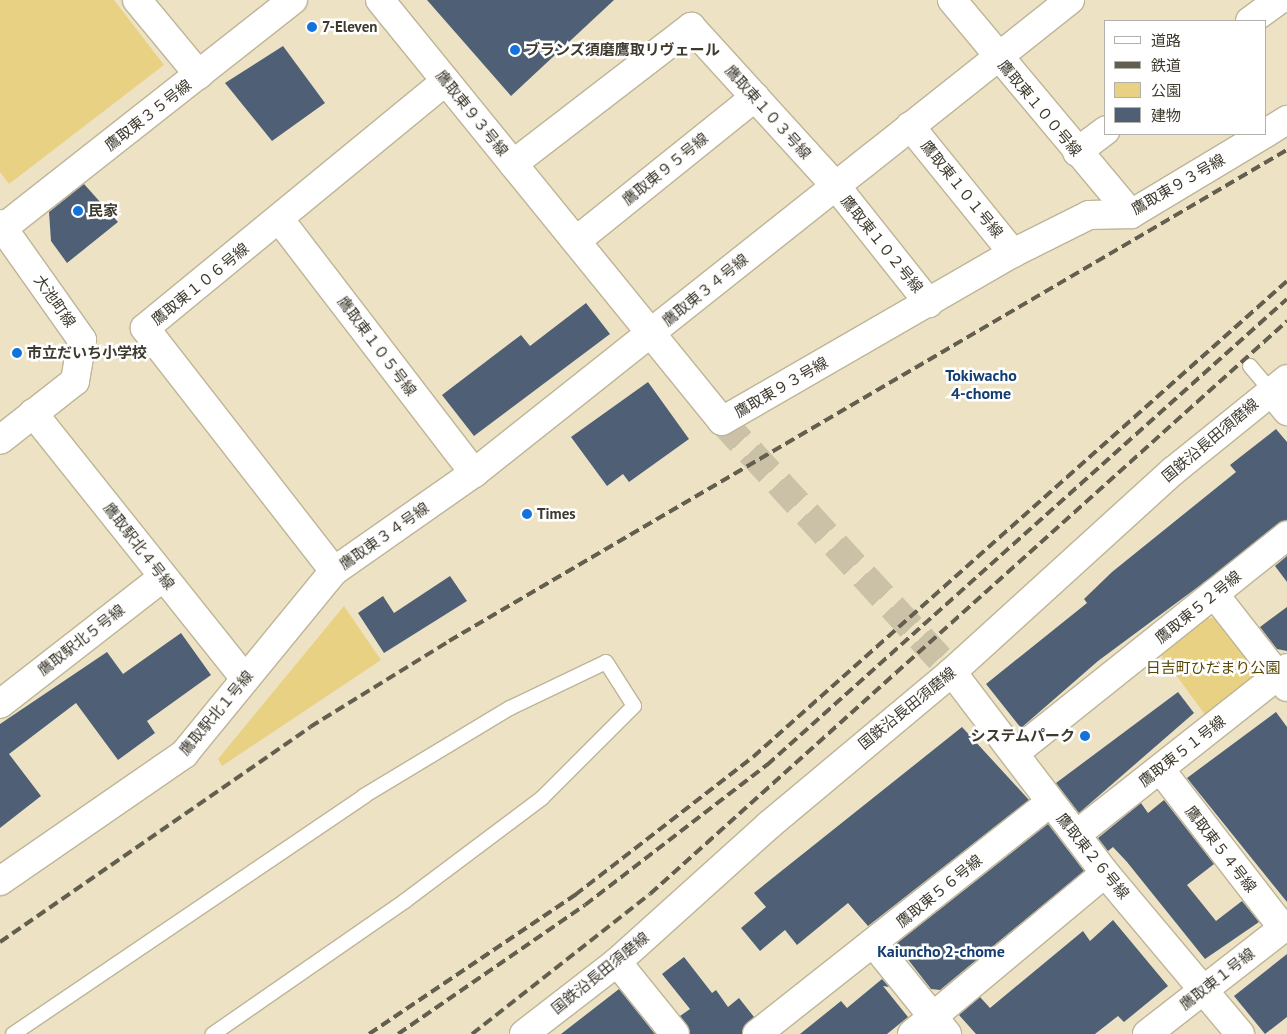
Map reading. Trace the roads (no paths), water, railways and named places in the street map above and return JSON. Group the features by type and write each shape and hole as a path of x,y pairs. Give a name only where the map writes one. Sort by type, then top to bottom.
{"street":[{"path":"137,0 199,75"},
{"name":"鷹取東３５号線","path":"2,226 199,75 292,0"},
{"name":"鷹取東９３号線","path":"380,0 722,421 929,303 1013,252 1089,215 1133,218 1262,135"},
{"name":"鷹取東１００号線","path":"952,0 998,58 1133,218"},
{"name":"鷹取東３４号線","path":"334,571 474,473 1070,0"},
{"path":"1251,20 1279,0 1287,8"},
{"name":"鷹取東１０３号線","path":"513,164 690,27 836,185"},
{"name":"鷹取東１０６号線","path":"334,571 145,328 280,220 446,82"},
{"name":"鷹取東９５号線","path":"576,241 755,97"},
{"name":"鷹取東９３号線","path":"1267,132 1287,120"},
{"name":"鷹取東１０１号線","path":"910,126 1013,252"},
{"path":"1077,152 1104,132"},
{"name":"鷹取東１０２号線","path":"836,185 929,303"},
{"name":"鷹取東１０５号線","path":"280,220 474,473"},
{"name":"大池町線","path":"0,440 75,381 82,340 2,226"},
{"name":"国鉄沿長田須磨線","path":"524,1034 618,962 769,824 952,672 1173,471 1282,393"},
{"name":"鷹取駅北４号線","path":"33,414 245,679"},
{"name":"鷹取東５２号線","path":"1016,752 1287,536"},
{"name":"鷹取駅北１号線","path":"0,882 184,754 334,571"},
{"name":"鷹取駅北５号線","path":"0,704 163,577"},
{"path":"1214,594 1284,677"},
{"name":"鷹取東２６号線","path":"952,672 1016,752 1050,803 1077,834 1106,873 1205,989 1240,1034"},
{"name":"鷹取東５１号線","path":"1077,834 1160,769 1284,677"},
{"name":"鷹取東５４号線","path":"1160,769 1285,926"},
{"name":"鷹取東５６号線","path":"757,1034 874,944 1050,803"},
{"path":"912,1034 941,1025 1106,873"},
{"name":"鷹取東１号線","path":"1147,1034 1285,926"},
{"path":"874,944 941,1025"},
{"path":"618,962 675,1034"}],"lane":[{"path":"1250,366 1282,393"},
{"path":"13,1034 364,796 510,708 606,662 634,706 542,798 405,901 213,1034"}],"tunnel":[{"path":"722,421 952,672"}],"railway":[{"path":"0,942 310,727 449,641 1287,150"},
{"path":"369,1034 575,895 753,757 1287,281"},
{"path":"398,1034 585,905 767,765 1287,299"},
{"path":"472,1034 650,894 1287,321"}],"place":[{"name":"7-Eleven","path":"312,27"},
{"name":"ブランズ須磨鷹取リヴェール","path":"515,50"},
{"name":"民家","path":"78,211"},
{"name":"市立だいち小学校","path":"17,353"},
{"name":"Times","path":"527,514"},
{"name":"システムパーク","path":"1085,736"}],"district":[{"name":"Tokiwacho 4-chome","path":"981,384"},
{"name":"Kaiuncho 2-chome","path":"941,951"}],"park label":[{"name":"日吉町ひだまり公園","path":"1213,668"}]}
